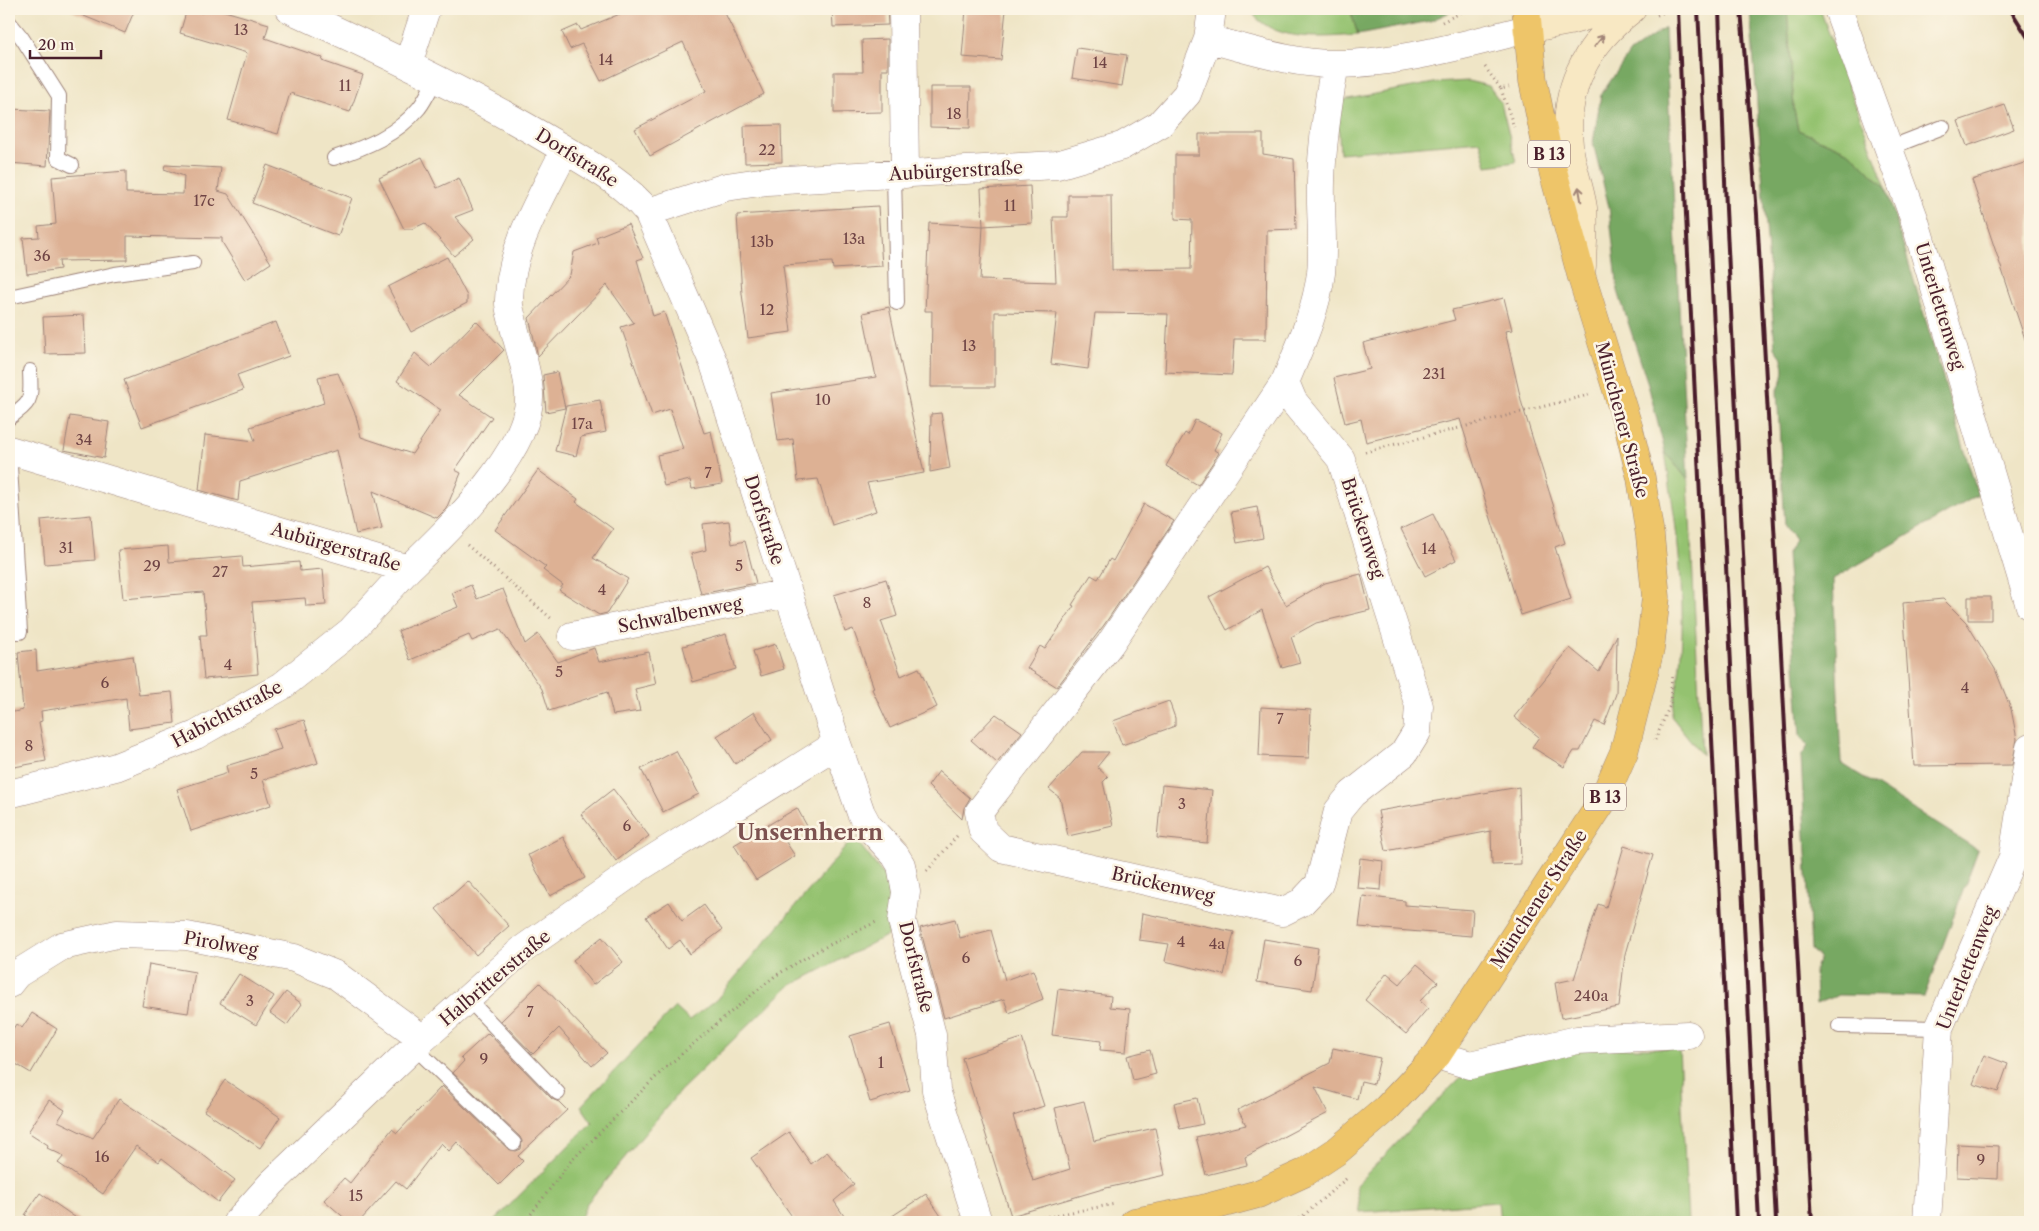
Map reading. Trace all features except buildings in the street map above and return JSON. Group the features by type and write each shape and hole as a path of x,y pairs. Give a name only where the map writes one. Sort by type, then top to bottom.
{"main road":[{"path":"1526,19 1569,21 1610,9"},
{"path":"1582,278 1583,211 1569,146 1571,92 1580,69 1598,42 1632,9"},
{"name":"Münchener Straße","path":"1128,1213 1202,1209 1258,1194 1304,1173 1337,1152 1386,1109 1437,1055 1602,802 1624,752 1640,697 1650,649 1656,597 1650,536 1641,478 1601,395 1582,278 1532,80 1526,19"}],"street":[{"name":"Dorfstraße","path":"290,9 436,78 565,150 619,183 635,196 648,212 714,364 837,744 868,826 895,855 901,865 906,892 902,921 932,1034 936,1090 978,1222"},
{"path":"408,64 426,9"},
{"path":"900,175 903,9"},
{"name":"Aubürgerstraße","path":"648,212 689,197 734,185 767,180 900,175 1057,165 1122,146 1160,124 1187,94 1208,39 1212,9"},
{"name":"Unterlettenweg","path":"1838,9 1914,218 2030,606"},
{"path":"1208,39 1288,59 1335,64 1389,59 1484,40 1526,19"},
{"path":"979,812 1110,644 1285,382 1312,316 1321,274 1323,233 1321,183 1325,117 1335,64"},
{"name":"Aubürgerstraße","path":"9,450 408,569 449,530 489,481 518,439 527,418 529,393 508,302 516,250 565,150"},
{"name":"Brückenweg","path":"979,812 983,831 1001,848 1282,912 1302,902 1319,884 1338,811 1352,794 1404,753 1417,732 1419,706 1341,459 1293,401 1285,382"},
{"name":"Habichtstraße","path":"9,794 116,766 196,735 274,691 351,630 408,569"},
{"name":"Schwalbenweg","path":"572,636 788,593"},
{"name":"Halbritterstraße","path":"237,1222 272,1183 418,1043 523,950 640,867 837,744"},
{"name":"Unterlettenweg","path":"1927,1222 1939,1028 2022,860 2030,748"},
{"name":"Pirolweg","path":"9,984 17,974 62,946 117,934 187,936 294,958 336,975 418,1043"},
{"path":"1437,1055 1470,1065 1577,1040 1688,1035"}],"lane":[{"path":"9,22 22,38 59,96 58,158 72,165"},
{"path":"334,158 369,146 399,128 419,107 436,78"},
{"path":"1889,148 1943,127"},
{"path":"897,303 900,175"},
{"path":"9,297 115,274 193,263"},
{"path":"9,418 28,404 31,396 30,371"},
{"name":"Aubürgerstraße","path":"9,450 20,632 9,632"},
{"path":"468,999 558,1093"},
{"path":"1839,1026 1939,1028"},
{"path":"418,1043 514,1143"}],"path":[{"path":"1437,24 1468,9"},
{"path":"1501,89 1517,136"},
{"path":"1589,384 1601,395"},
{"path":"1341,459 1601,395"},
{"path":"449,530 572,636"},
{"path":"1655,741 1670,705 1672,668"},
{"path":"924,875 979,812"},
{"path":"525,1222 570,1162 663,1070 720,1021 775,976 815,952 882,918"},
{"path":"1296,1222 1350,1175"},
{"path":"1018,1222 1128,1213"}],"green space":[{"path":"1251,9 1350,9 1358,35 1307,37 1294,35 1270,28 1255,16"},
{"path":"1350,9 1457,9 1430,21 1358,35"},
{"path":"1750,9 1787,9 1794,109 1798,130 1849,152 1886,187 1978,495 1833,579 1841,763 1978,850 1924,997 1839,995 1816,1004 1815,970 1819,957 1811,950 1801,757 1808,746 1800,736 1787,554 1795,540 1785,526 1777,391 1784,369 1782,359 1775,348"},
{"path":"1787,9 1820,9 1886,187 1849,152 1798,130 1794,109"},
{"path":"1665,28 1688,480 1665,452 1648,384 1618,291 1609,207 1593,143 1601,95 1630,52"},
{"path":"1468,81 1489,86 1501,103 1516,162 1487,166 1480,141 1340,153 1337,101 1434,83"},
{"path":"1665,452 1688,480 1702,755 1671,716 1678,684 1682,618 1675,518"},
{"path":"854,837 889,882 888,935 788,987 680,1091 587,1203 579,1222 493,1222 592,1122 581,1106 675,1007 689,1020 716,1000"},
{"path":"1580,1048 1679,1048 1688,1222 1500,1222 1498,1202 1360,1212 1356,1185 1460,1078"}],"railway":[{"path":"1678,9 1686,215 1736,1222"},
{"path":"1698,9 1759,1222"},
{"path":"1719,9 1726,209 1776,1222"},
{"path":"1741,9 1757,214 1812,1222"},
{"path":"2010,9 2030,41"}],"district":[{"name":"Unsernherrn","path":"810,832"}]}
